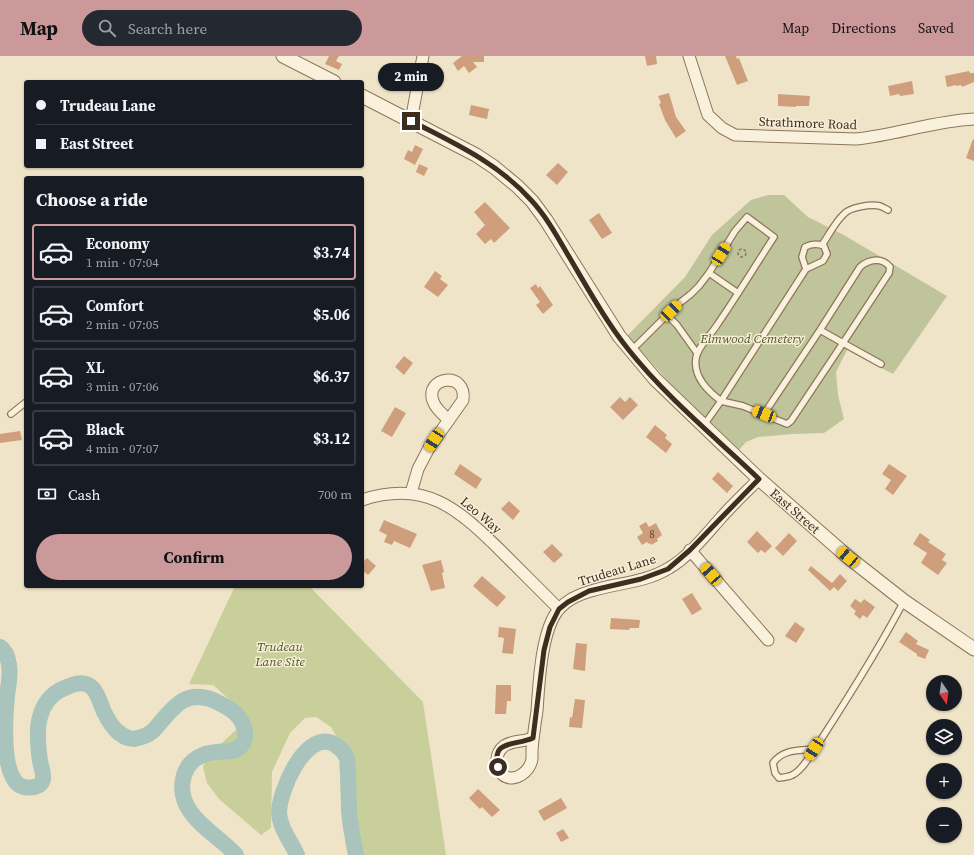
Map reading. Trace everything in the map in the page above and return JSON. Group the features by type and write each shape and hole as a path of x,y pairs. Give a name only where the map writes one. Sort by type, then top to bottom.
{"street":[{"path":"283,56 330,80"},
{"path":"411,121 423,56"},
{"name":"Strathmore Road","path":"689,56 708,115 722,128 734,135 856,139 874,137 953,121 974,119"},
{"name":"East Street","path":"364,97 487,161 513,182 532,201 553,229 608,321 630,351 655,379 759,479 843,553 904,601 974,649"},
{"path":"411,493 414,480 422,461 432,443 449,420"},
{"name":"Trudeau Lane","path":"533,738 544,650 550,627 559,609 568,602 589,591 627,583 655,575 668,569 690,550 759,479"},
{"name":"Leo Way","path":"364,500 390,493 411,493 434,498 445,504 474,525 559,609"},
{"path":"690,550 768,640"}],"lane":[{"path":"822,245 841,217 848,210 862,206 880,206 888,210"},
{"path":"630,351 691,294 709,273 735,231 747,217 774,237 717,326 697,353 696,364 698,377 703,385 721,401 743,406 785,424 790,422 889,273 890,267 886,262 871,260 865,262 860,267 764,414"},
{"path":"806,269 802,257 805,247 810,244 822,245"},
{"path":"703,426 721,401 806,269 823,261 827,254 822,245"},
{"path":"709,273 738,293"},
{"path":"667,315 677,325 697,353"},
{"path":"820,330 881,364"},
{"path":"11,414 24,404"},
{"path":"814,749 793,751 778,757 773,764 774,773 780,778 787,777 794,774 802,766 814,749 852,692 882,644 904,601"}],"path":[{"path":"741,249 746,252 744,257 740,257 738,254 741,249"}],"green space":[{"name":"Elmwood Cemetery","path":"768,195 784,195 808,217 842,234 947,296 893,374 847,350 836,372 838,395 844,419 824,433 758,437 746,442 739,450 671,384 627,336 685,277 712,235 751,200"},
{"name":"Trudeau Lane Site","path":"234,588 311,588 423,702 446,855 355,855 358,818 345,752 331,727 316,717 305,718 290,733 272,772 271,828 261,835 219,799 207,783 203,767 206,758 240,726 242,719 240,709 213,685 189,684"}],"building":[{"path":"329,56 339,56 336,61 342,64 339,70 325,64"},
{"path":"462,56 484,56 484,62 473,62 477,67 469,73 464,66 458,71 453,63"},
{"path":"645,56 656,56 657,64 647,66"},
{"path":"725,56 736,56 737,59 739,58 748,81 737,85"},
{"path":"969,71 970,73 974,73 974,82 962,87 961,85 956,85 947,87 945,76"},
{"path":"912,81 914,94 900,96 899,94 890,96 888,86"},
{"path":"669,93 676,117 686,131 676,138 665,120 659,104 661,103 658,96"},
{"path":"778,94 810,96 809,106 778,106"},
{"path":"471,105 489,109 487,119 469,115"},
{"path":"973,139 974,140 974,161 966,158"},
{"path":"415,145 423,149 415,165 404,159 408,150 412,152"},
{"path":"558,163 568,172 557,185 546,175"},
{"path":"419,164 428,168 424,176 416,172"},
{"path":"485,202 510,228 494,243 491,239 485,244 476,234 485,225 474,212"},
{"path":"599,213 612,233 602,239 589,220"},
{"path":"435,271 442,276 440,279 448,285 438,297 424,287"},
{"path":"536,284 538,288 540,286 553,305 543,314 536,305 540,302 530,288"},
{"path":"404,356 413,363 404,375 395,367"},
{"path":"620,397 625,402 630,397 638,405 623,420 610,407"},
{"path":"395,407 406,413 392,437 381,431"},
{"path":"655,425 667,435 665,438 672,444 666,453 646,437"},
{"path":"20,431 22,440 0,443 0,434"},
{"path":"460,464 482,479 476,489 454,474"},
{"path":"889,464 907,476 893,495 885,489 891,480 882,474"},
{"path":"718,472 733,486 727,493 712,479"},
{"path":"509,501 520,511 513,520 501,509"},
{"path":"384,520 417,534 410,548 394,541 392,545 384,542 387,535 379,531"},
{"path":"646,522 649,527 656,523 662,535 657,539 658,541 651,545 647,542 642,545 637,537 643,533 639,526"},
{"path":"757,531 772,546 765,553 761,550 758,553 747,542"},
{"path":"789,533 797,541 783,556 775,548"},
{"path":"920,533 930,540 928,542 946,554 942,560 947,563 938,575 921,563 927,553 913,544"},
{"path":"552,544 563,555 554,563 543,552"},
{"path":"367,558 376,566 368,575 364,572 364,561"},
{"path":"441,560 444,572 442,573 445,588 431,591 422,565"},
{"path":"811,566 832,583 840,574 847,581 838,591 834,587 830,591 808,570"},
{"path":"482,576 506,597 497,607 473,586"},
{"path":"692,593 702,609 692,615 682,599"},
{"path":"855,599 861,603 864,599 875,607 867,618 863,615 860,619 854,614 856,611 850,606"},
{"path":"611,618 640,620 639,628 630,628 629,630 610,629"},
{"path":"795,622 805,629 796,643 785,636"},
{"path":"499,627 516,629 513,654 502,653 504,638 498,637"},
{"path":"906,632 918,641 916,644 929,650 925,659 917,656 917,654 899,642"},
{"path":"576,643 587,644 585,671 573,669"},
{"path":"496,685 511,685 511,701 507,701 506,714 495,714"},
{"path":"575,699 585,700 582,728 569,727"},
{"path":"478,789 500,810 492,817 482,807 480,809 469,798"},
{"path":"561,798 567,808 544,821 538,811"},
{"path":"563,829 569,838 561,842 556,833"}],"waterway":[{"path":"0,647 6,654 10,669 5,730 7,757 9,769 13,778 19,785 22,786 33,787 42,782 43,774 38,744 38,726 40,718 43,709 53,695 59,690 72,685 79,683 90,686 97,695 112,726 122,735 132,739 147,735 171,710 182,701 189,698 204,697 226,706 235,713 245,730 242,745 231,751 210,753 196,758 184,774 182,788 185,802 189,810 201,824 230,848 236,855"},
{"path":"297,855 281,824 279,813 280,804 288,779 295,766 312,746 322,742 332,743 339,747 347,758 349,816 356,855"}],"route":[{"path":"411,121 487,161 502,172 532,201 546,220 618,336 630,351 646,370 697,421 759,479 730,507 704,537 668,569 655,575 627,583 589,591 568,602 559,609 550,627 544,650 539,680 533,738 505,745 497,754 498,767"}]}
